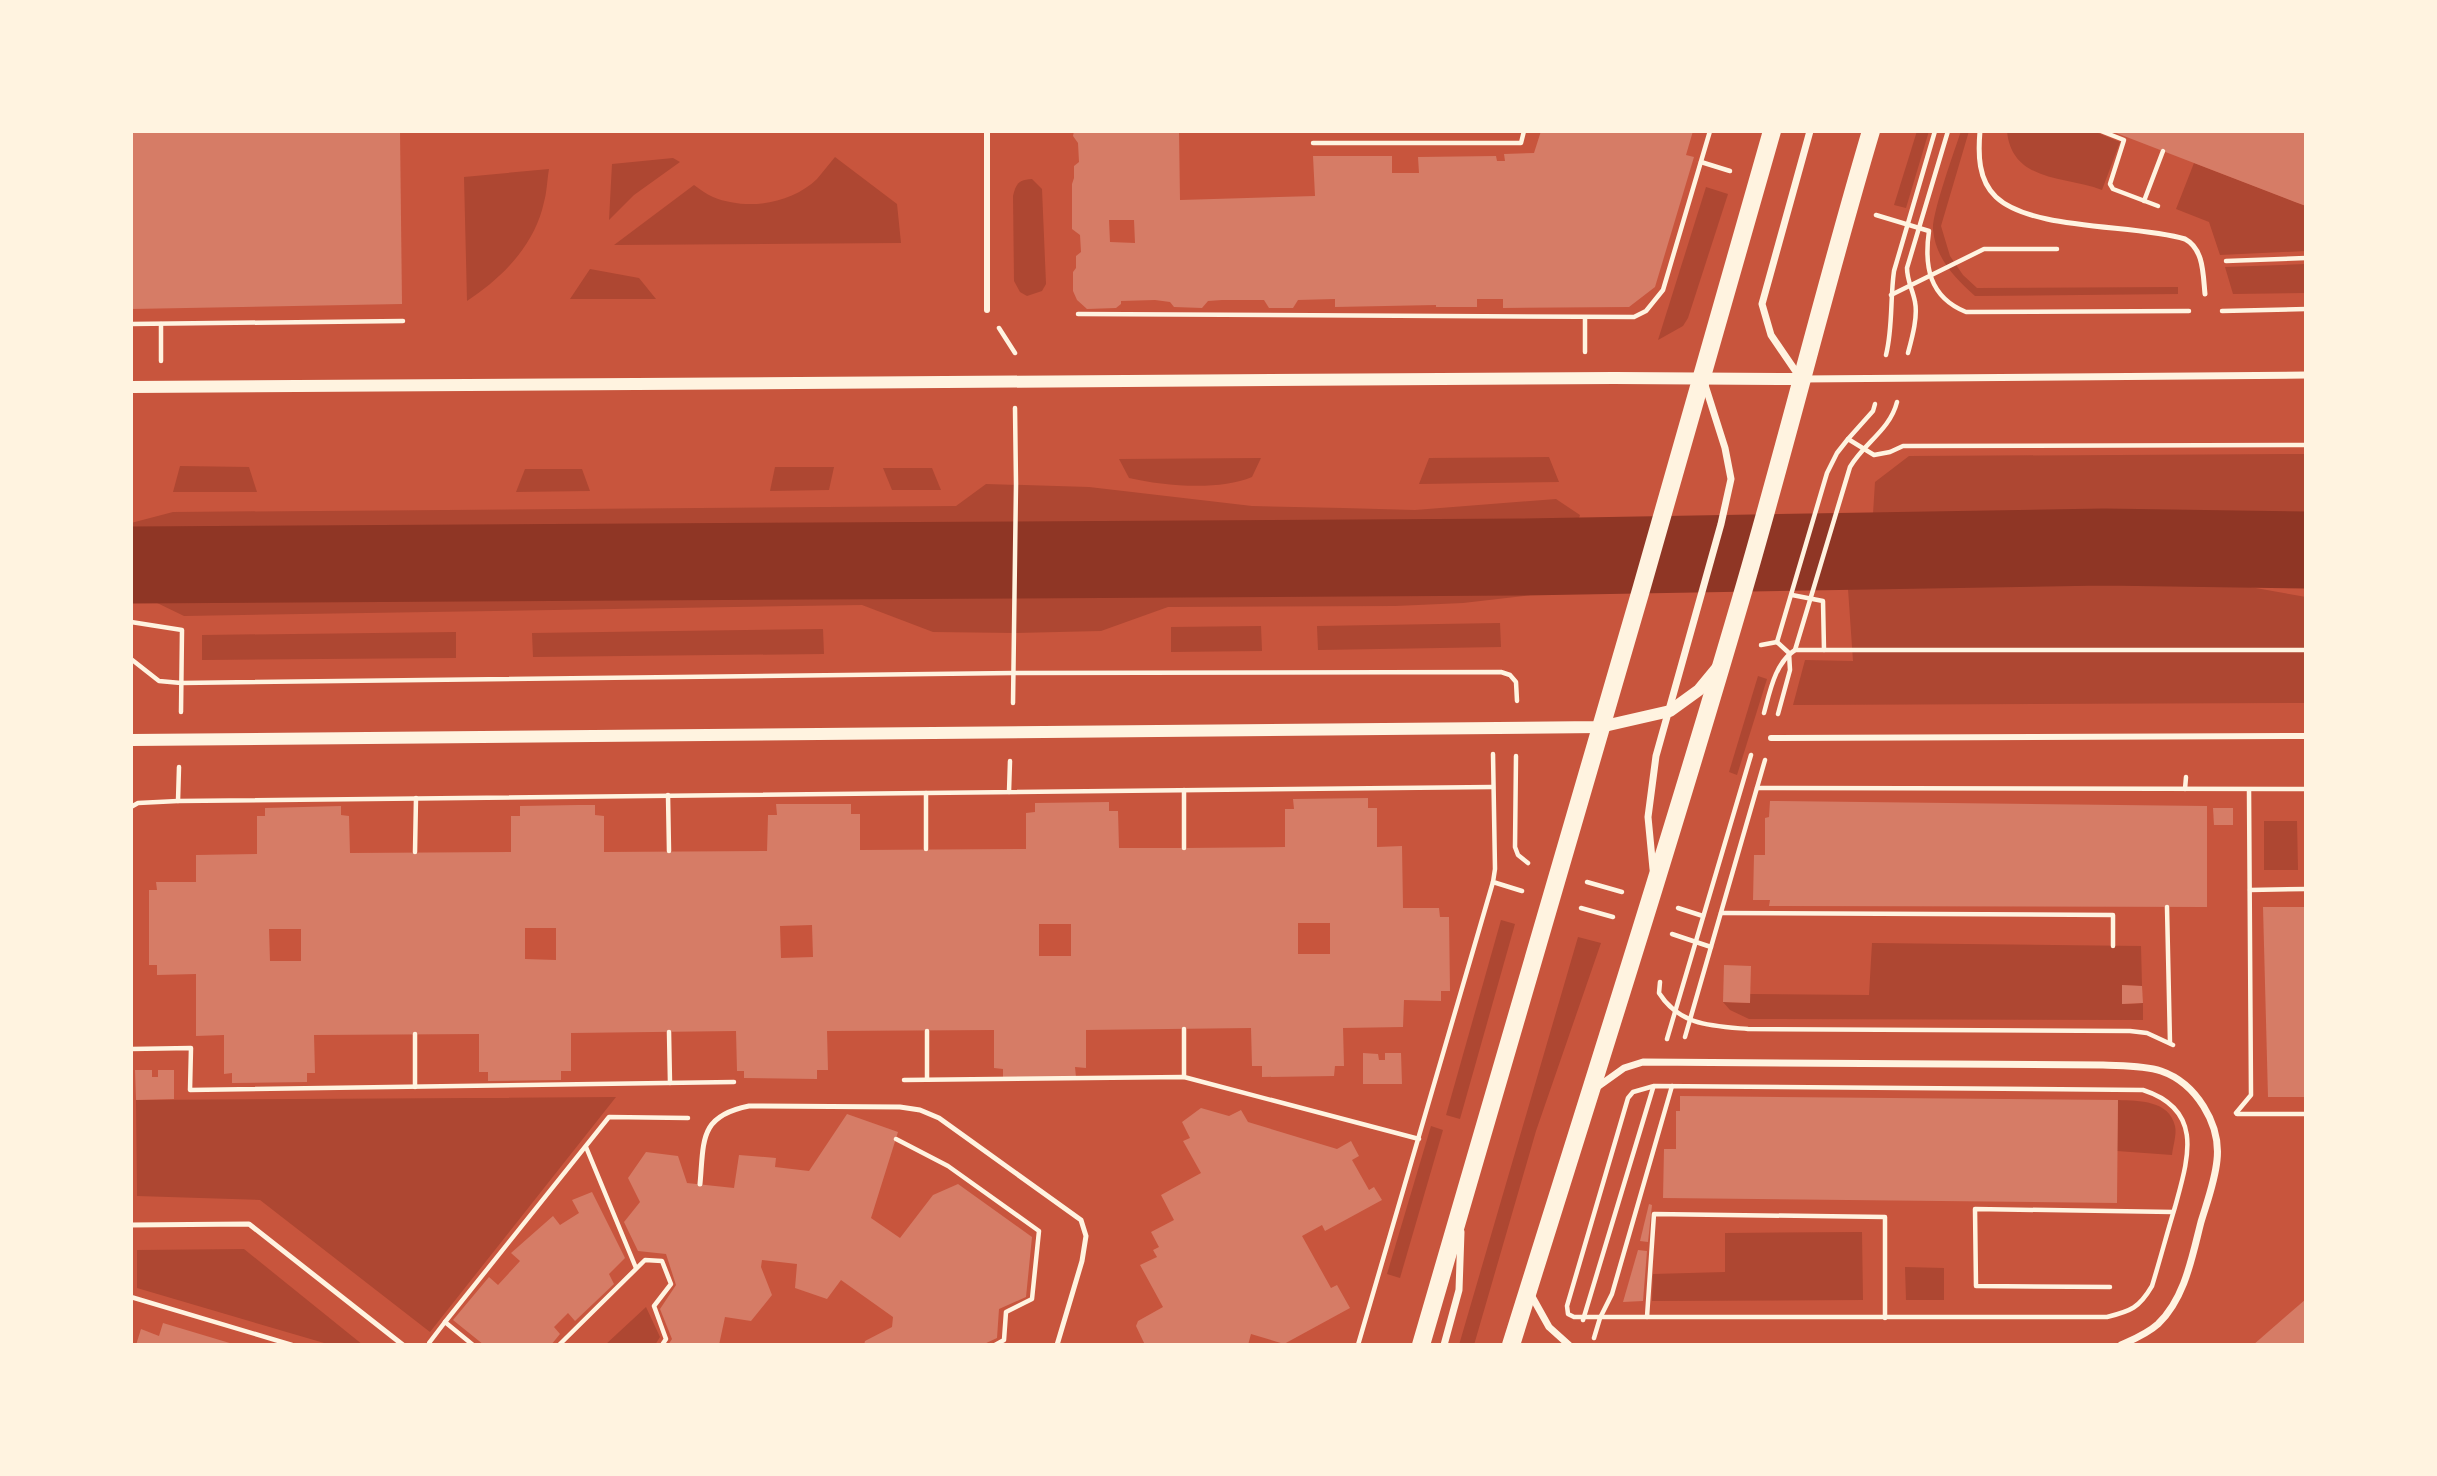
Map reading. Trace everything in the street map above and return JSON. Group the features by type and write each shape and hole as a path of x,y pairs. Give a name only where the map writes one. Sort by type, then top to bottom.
{"main road":[{"path":"1421,1345 1772,131"},
{"path":"1511,1345 1655,885 1744,588 1871,131"}],"street":[{"path":"986,131 987,310"},
{"path":"1801,379 1771,335 1762,304 1810,131"},
{"path":"131,387 2306,375"},
{"path":"1655,885 1647,817 1656,756 1725,512 1731,479 1703,377"},
{"path":"131,740 1600,727 1670,711 1699,690 1721,664"},
{"path":"1772,738 2306,736"},
{"path":"1590,1093 1624,1068 1643,1062 2102,1065 2145,1068 2173,1077 2197,1097 2210,1118 2218,1146 2216,1171 2191,1262 2179,1294 2157,1325 2121,1345"},
{"path":"1444,1345 1460,1290 1461,1211"},
{"path":"1528,1290 1549,1327 1569,1345"}],"lane":[{"path":"1980,131 1978,156 1983,176 1995,196 2003,202 2028,214 2185,239 2198,251 2205,294"},
{"path":"700,1184 703,1147 709,1129 717,1118 731,1110 749,1106 900,1107 920,1110 939,1118 1081,1220 1086,1236 1082,1261 1057,1345"},
{"path":"131,1225 250,1224 403,1345"}],"path":[{"path":"1313,144 1521,143 1524,131"},
{"path":"1078,314 1634,317 1646,311 1663,290 1710,131"},
{"path":"1890,338 1894,271 1935,131"},
{"path":"1910,342 1915,302 1907,268 1948,131"},
{"path":"2101,131 2124,140 2110,184 2113,189 2167,209"},
{"path":"2144,201 2163,151"},
{"path":"1920,227 1928,231 1926,253 1929,275 1942,297 1952,306 1966,312 2192,312"},
{"path":"2218,262 2306,258"},
{"path":"1891,295 1946,266"},
{"path":"2217,311 2306,310"},
{"path":"131,324 403,321"},
{"path":"1015,350 1015,633"},
{"path":"1592,1345 1600,1318 1612,1294 1772,738 1790,670 1789,653 1777,642 1815,512 1827,473 1837,453 1873,411"},
{"path":"1795,650 1850,467 1891,421 1895,411"},
{"path":"1848,439 1874,455 1903,446 2306,445"},
{"path":"1791,595 1823,601 1824,650"},
{"path":"131,622 182,630 178,801"},
{"path":"1760,726 1776,673 1789,653 1795,650 2306,650"},
{"path":"131,659 159,681 181,683 1014,673 1501,672"},
{"path":"1581,1327 1752,752"},
{"path":"2185,789 2186,777"},
{"path":"131,807 138,803 178,801 1493,787"},
{"path":"1757,788 2306,789"},
{"path":"1184,790 1184,848"},
{"path":"2235,1114 2251,1095 2249,790"},
{"path":"926,793 926,849"},
{"path":"668,795 669,851"},
{"path":"415,852 416,798"},
{"path":"1358,1345 1493,882"},
{"path":"2250,890 2306,889"},
{"path":"2167,907 2170,1044"},
{"path":"1721,913 2113,915 2113,946"},
{"path":"1674,1013 1710,1026 1748,1029 2130,1031 2147,1033 2179,1048"},
{"path":"1184,1029 1184,1077"},
{"path":"927,1031 927,1079"},
{"path":"669,1032 670,1083"},
{"path":"415,1034 415,1087"},
{"path":"131,1049 191,1048 190,1090 738,1082"},
{"path":"900,1080 1184,1077 1419,1139"},
{"path":"1654,1086 2143,1090 2161,1096 2177,1109 2187,1129 2187,1164 2152,1286 2143,1301 2129,1312 2107,1317 1574,1317 1568,1314 1567,1306 1628,1098 1633,1092 1654,1086"},
{"path":"2232,1106 2239,1124"},
{"path":"2235,1114 2306,1114"},
{"path":"428,1345 609,1117 717,1118"},
{"path":"896,1139 948,1166 1039,1231 1032,1298 1006,1312 1004,1340 995,1345"},
{"path":"586,1147 636,1268"},
{"path":"2110,1287 1976,1286 1975,1209 2173,1212"},
{"path":"1647,1317 1654,1214 1885,1217 1885,1318"},
{"path":"559,1345 645,1261 662,1261 671,1284 654,1306 666,1339 662,1345"},
{"path":"131,1297 292,1345"},
{"path":"445,1322 473,1345"}],"shaded area":[{"path":"1917,131 1929,131 1906,208 1894,205"},
{"path":"1961,131 1969,131 1941,226 1950,256 1963,275 1977,288 2178,287 2178,294 1975,296 1942,259 1933,230 1939,197"},
{"path":"2007,131 2093,131 2120,142 2102,190 2043,175 2030,169 2019,160 2011,148"},
{"path":"835,157 897,204 901,243 614,245 694,185 710,196 726,201 740,204 768,203 806,188"},
{"path":"673,158 680,162 634,195 609,220 612,164"},
{"path":"2194,163 2306,206 2306,251 2220,255 2209,222 2176,209"},
{"path":"549,169 540,218 525,246 493,282 467,301 464,177"},
{"path":"1032,179 1042,189 1046,284 1042,291 1027,296 1020,292 1014,281 1013,196 1019,183"},
{"path":"1706,187 1728,194 1688,318 1683,326 1658,340"},
{"path":"2306,264 2306,293 2233,294 2225,267"},
{"path":"590,269 639,278 656,299 570,299"},
{"path":"2306,454 2306,531 1840,533 1845,514 1873,514 1875,482 1909,456"},
{"path":"1549,457 1559,482 1419,484 1429,458"},
{"path":"1261,458 1252,477 1208,486 1129,478 1119,459"},
{"path":"180,466 249,467 257,492 173,492"},
{"path":"775,467 834,467 829,490 770,491"},
{"path":"883,468 932,468 941,490 892,490"},
{"path":"525,469 582,469 590,491 516,492"},
{"path":"986,484 1089,487 1252,506 1415,510 1556,499 1580,515 1557,592 1463,603 1395,606 1168,607 1101,631 933,632 862,605 184,616 153,601 131,602 131,523 173,512 956,506"},
{"path":"2167,582 2250,587 2306,597 2306,703 1793,705 1805,660 1853,661 1848,589"},
{"path":"1500,623 1501,647 1318,650 1317,626"},
{"path":"1261,626 1262,651 1171,652 1171,627"},
{"path":"823,629 824,654 533,657 532,633"},
{"path":"456,632 456,658 202,660 202,635"},
{"path":"1758,676 1767,679 1737,775 1729,772"},
{"path":"2264,821 2297,821 2298,870 2264,870"},
{"path":"1501,920 1515,924 1460,1119 1446,1115"},
{"path":"1578,937 1601,943 1536,1131 1474,1345 1459,1345"},
{"path":"1872,943 2141,946 2142,986 2122,985 2123,1004 2143,1003 2143,1020 1749,1019 1730,1010 1723,1002 1750,1003 1750,994 1869,995"},
{"path":"616,1097 430,1332 260,1200 137,1196 136,1100"},
{"path":"2118,1100 2152,1104 2167,1111 2172,1117 2175,1129 2172,1155 2117,1151"},
{"path":"1431,1126 1443,1130 1400,1278 1387,1274"},
{"path":"1862,1232 1863,1300 1652,1301 1653,1274 1725,1272 1725,1233"},
{"path":"244,1249 363,1345 331,1345 137,1288 137,1250"},
{"path":"1905,1267 1944,1268 1944,1300 1906,1300"},
{"path":"646,1307 660,1337 655,1345 605,1345"}],"building":[{"path":"131,131 400,131 402,304 131,309"},
{"path":"1074,131 1179,131 1180,200 1315,196 1313,156 1392,156 1392,173 1419,173 1418,157 1496,156 1497,161 1505,161 1504,154 1534,153 1541,131 1693,131 1686,155 1694,157 1655,287 1629,307 1503,308 1503,299 1477,299 1477,307 1335,307 1335,299 1298,300 1293,308 1269,308 1264,300 1208,301 1202,308 1174,307 1170,302 1155,300 1121,301 1116,308 1087,309 1077,300 1073,291 1076,256 1081,252 1080,235 1072,229 1072,184 1074,166 1079,162 1078,143 1073,136","holes":["1109,220 1134,220 1135,243 1110,242"]},
{"path":"2111,131 2306,131 2306,206 2295,202"},
{"path":"1368,798 1368,808 1377,808 1377,847 1402,846 1403,908 1439,908 1440,917 1449,917 1450,991 1441,991 1441,1001 1404,1000 1403,1027 1343,1028 1344,1066 1335,1066 1334,1076 1262,1077 1262,1066 1252,1066 1251,1028 1086,1030 1086,1068 1075,1067 1076,1077 1003,1078 1003,1069 994,1068 994,1030 827,1031 828,1070 817,1070 817,1079 744,1078 744,1071 737,1071 736,1031 571,1033 571,1071 561,1071 561,1080 488,1081 488,1072 479,1072 479,1034 314,1035 315,1073 307,1073 307,1082 232,1083 232,1073 224,1074 224,1035 196,1036 196,974 157,975 157,965 149,965 149,890 157,890 156,882 196,882 196,855 257,854 257,816 265,816 265,808 341,806 341,815 349,816 350,853 511,852 511,816 520,816 520,806 578,805 595,805 595,815 604,816 604,852 767,851 768,815 777,815 776,804 851,804 851,814 860,814 860,850 1026,849 1026,813 1035,812 1035,803 1109,802 1109,811 1118,811 1119,848 1184,848 1285,847 1285,809 1294,809 1293,799","holes":["1298,923 1330,923 1330,954 1298,954","1039,924 1071,924 1071,956 1039,956","812,925 813,957 781,958 780,926","525,928 556,928 556,960 525,959","269,929 301,929 301,961 270,961"]},
{"path":"1770,801 2207,806 2207,907 1769,906 1770,900 1753,900 1754,855 1765,855 1765,818 1769,817"},
{"path":"2213,808 2233,808 2233,825 2214,825"},
{"path":"2263,907 2306,907 2306,1097 2268,1097"},
{"path":"1724,965 1751,966 1750,1003 1723,1002"},
{"path":"2122,985 2142,986 2143,1003 2122,1004"},
{"path":"1363,1053 1378,1054 1379,1060 1385,1060 1385,1053 1401,1053 1402,1084 1363,1084"},
{"path":"135,1070 152,1070 152,1077 158,1077 158,1070 174,1070 174,1099 136,1100"},
{"path":"1680,1096 2118,1100 2117,1203 1663,1198 1664,1149 1676,1149 1676,1111 1680,1111"},
{"path":"1201,1108 1229,1116 1241,1110 1248,1122 1337,1149 1351,1141 1359,1156 1352,1160 1369,1190 1374,1187 1382,1200 1325,1231 1322,1225 1302,1236 1331,1288 1337,1285 1350,1308 1284,1344 1251,1334 1248,1345 1145,1345 1136,1326 1138,1321 1163,1307 1140,1265 1157,1257 1153,1250 1159,1247 1151,1232 1174,1220 1161,1195 1201,1173 1183,1141 1190,1138 1182,1122"},
{"path":"847,1114 898,1132 871,1218 900,1238 933,1195 958,1184 1032,1237 1026,1297 999,1309 997,1338 982,1345 864,1345 865,1341 892,1327 893,1317 841,1280 827,1299 795,1288 797,1264 762,1260 761,1267 772,1295 751,1321 725,1317 719,1345 668,1345 672,1339 660,1309 676,1285 666,1254 638,1251 624,1222 640,1202 628,1178 646,1152 678,1156 687,1183 734,1188 739,1155 776,1158 775,1167 809,1171"},
{"path":"592,1192 625,1258 609,1274 614,1284 575,1321 568,1313 554,1327 560,1334 551,1345 484,1345 453,1320 489,1277 498,1285 520,1261 511,1253 553,1216 560,1225 579,1213 572,1200"},
{"path":"1649,1204 1652,1205 1648,1242 1640,1241"},
{"path":"1638,1250 1647,1251 1643,1301 1623,1302"},
{"path":"2306,1299 2306,1345 2253,1345"},
{"path":"163,1323 233,1345 136,1345 141,1329 159,1336"}],"waterway":[{"path":"131,565 1522,557 2104,547 2306,550"}]}
